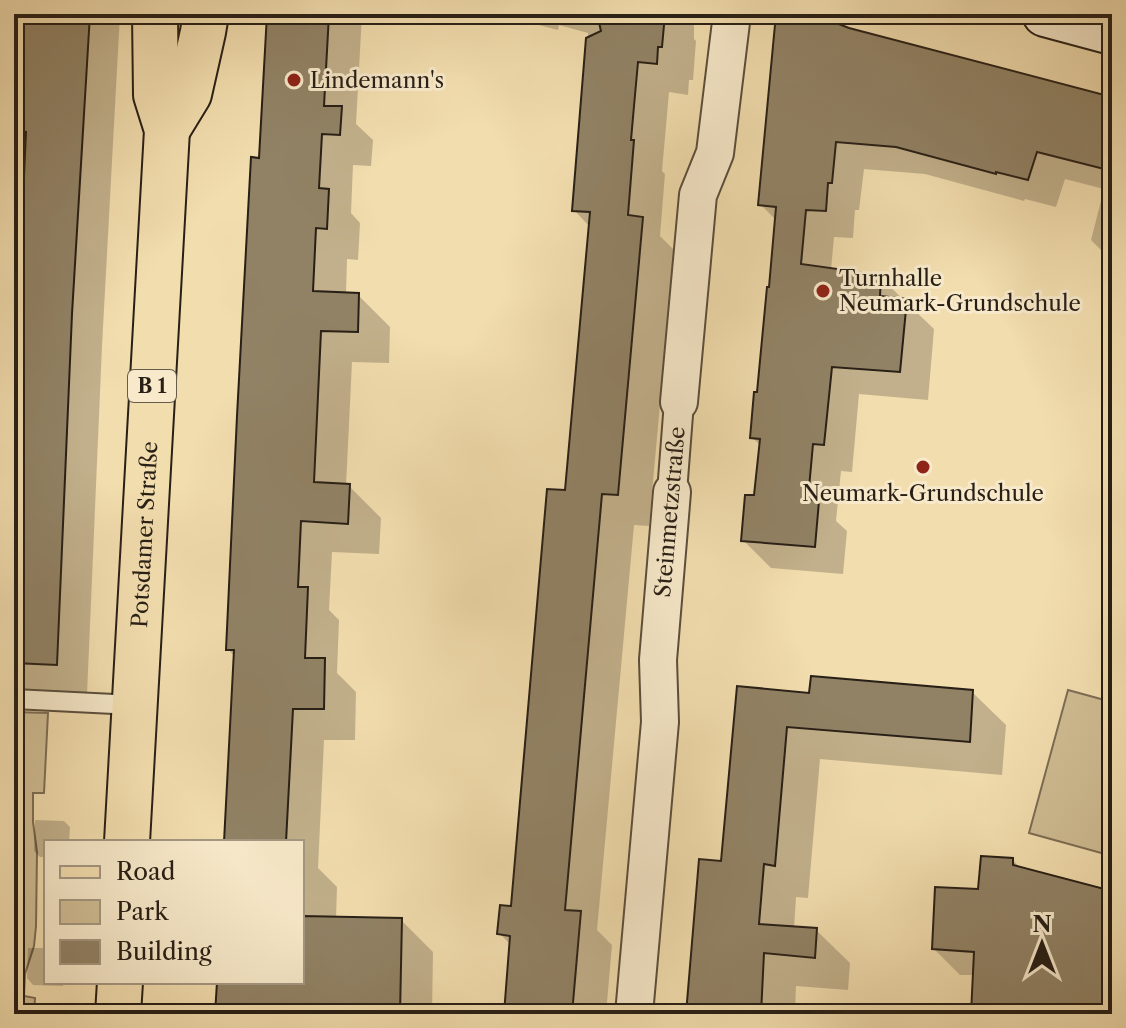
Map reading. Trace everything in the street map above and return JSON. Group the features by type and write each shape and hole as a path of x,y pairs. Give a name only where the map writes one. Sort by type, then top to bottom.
{"main road":[{"name":"Potsdamer Straße","path":"127,840 167,130 156,95 155,14"},
{"name":"Potsdamer Straße","path":"167,130 189,94 206,14"},
{"path":"1045,14 1112,32"},
{"path":"118,1014 120,984"}],"street":[{"name":"Steinmetzstraße","path":"634,1014 660,722 658,660 698,195 715,153 732,14"}],"lane":[{"path":"14,699 134,705"}],"green space":[{"path":"1068,690 1112,702 1112,856 1029,833"},
{"path":"14,712 48,713 44,793 33,793 37,852 36,926 34,946 25,974 24,996 35,998 34,1014 14,1014"}],"building":[{"path":"14,14 90,14 72,314 57,665 14,663 14,263 20,264 26,132 14,131"},
{"path":"267,14 329,14 324,106 342,106 340,135 322,134 319,188 329,189 327,229 316,228 313,291 359,293 358,332 321,331 314,482 350,484 348,524 301,521 298,587 308,587 305,658 325,658 324,709 293,709 286,840 224,840 234,650 226,650 237,416 251,157 259,158"},
{"path":"597,14 665,14 657,64 638,62 628,215 643,217 618,495 602,494 565,910 581,911 572,1014 504,1014 510,936 497,934 500,905 511,906 547,489 565,490 590,212 572,211 586,38 601,31"},
{"path":"776,14 813,14 849,28 1112,97 1112,171 1037,152 1028,180 896,147 836,142 826,211 806,210 801,264 881,275 880,296 907,299 900,372 832,367 824,445 813,444 808,499 819,501 815,547 741,541 745,495 754,495 760,439 750,438 776,207 758,205"},
{"path":"811,676 973,690 970,742 787,727 775,866 764,864 759,924 817,928 815,958 764,953 761,1014 686,1014 699,859 721,861 737,686 809,693"},
{"path":"981,856 1013,858 1013,865 1112,891 1112,995 1107,1014 971,1014 974,952 932,949 935,887 978,889"},
{"path":"304,916 402,918 400,1014 215,1014 217,984 304,984"}],"place":[{"name":"Lindemann's","path":"294,80"},
{"name":"Turnhalle Neumark-Grundschule","path":"823,291"},
{"name":"Neumark-Grundschule","path":"923,467"}]}
